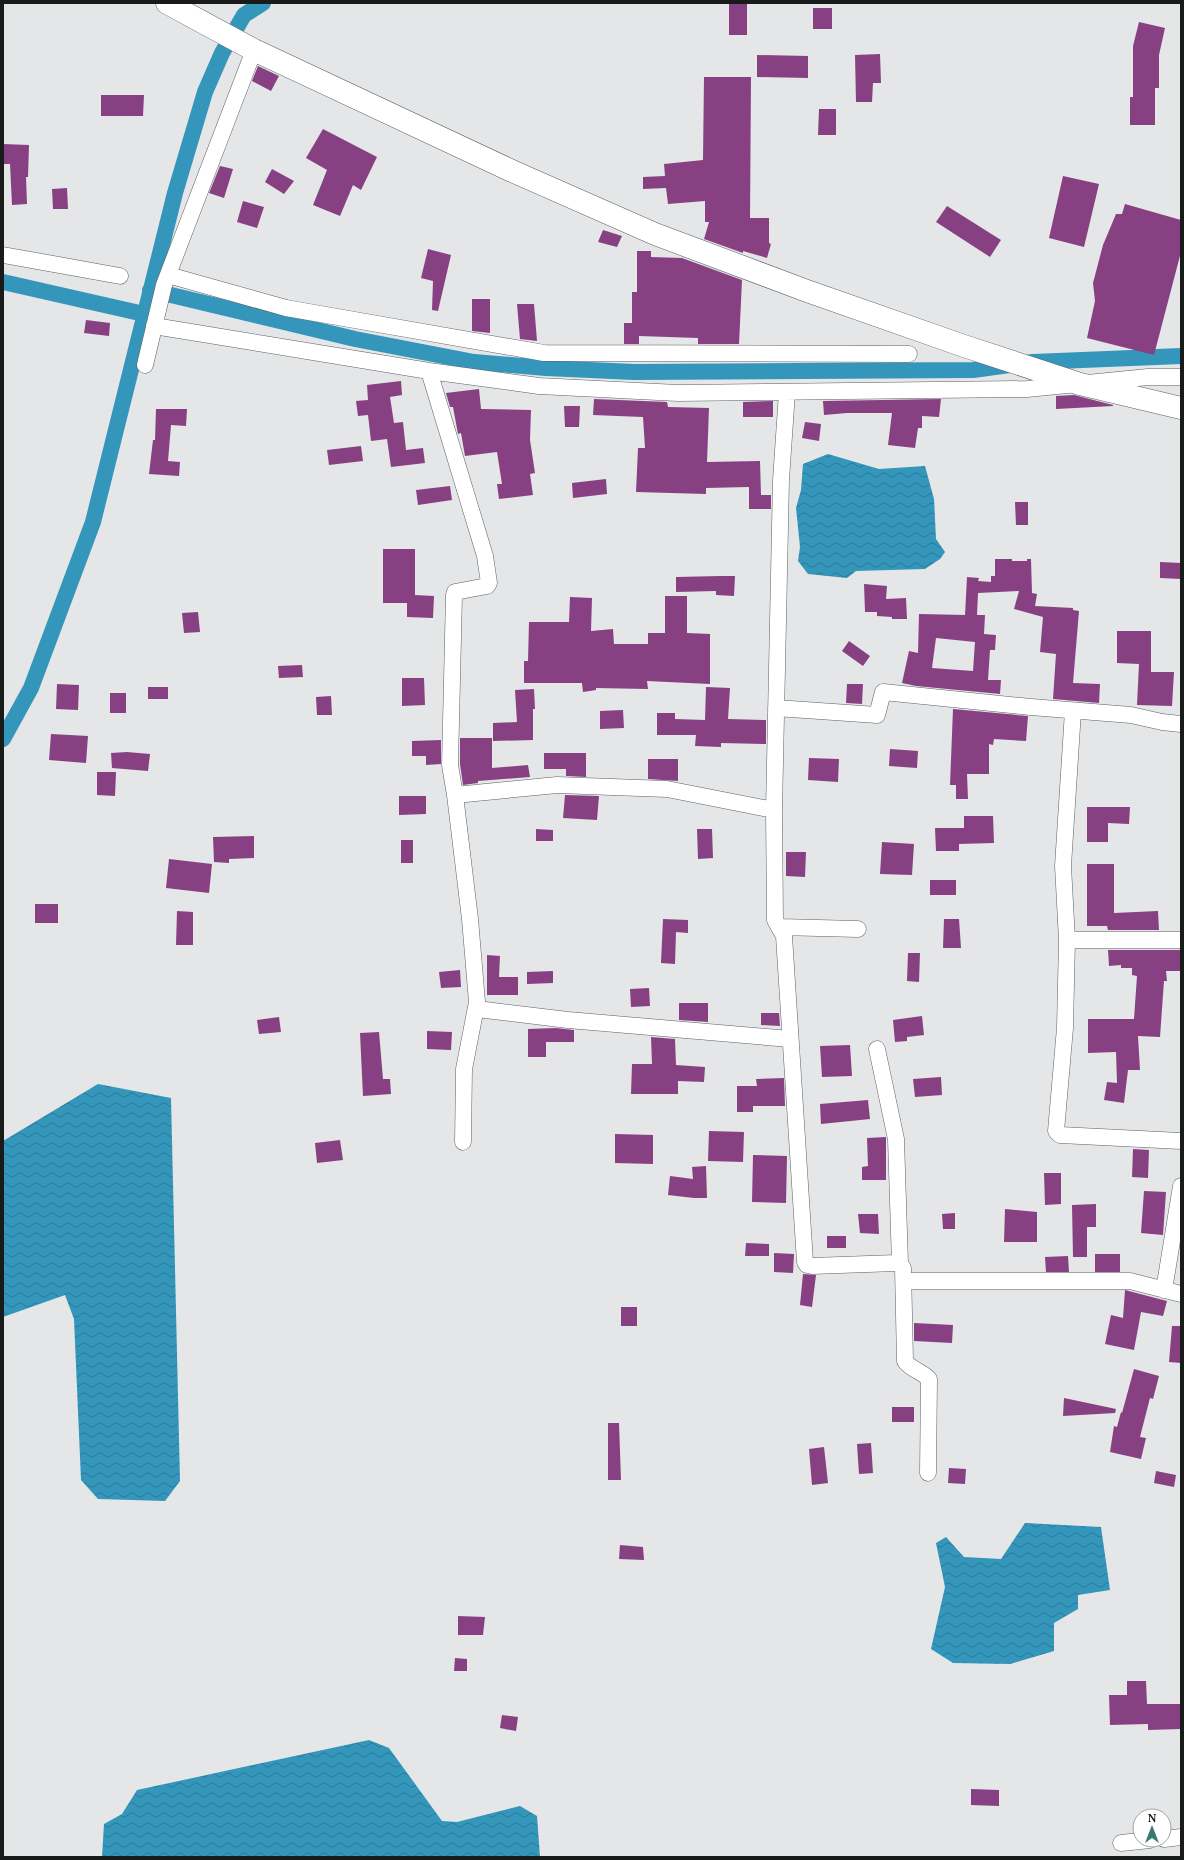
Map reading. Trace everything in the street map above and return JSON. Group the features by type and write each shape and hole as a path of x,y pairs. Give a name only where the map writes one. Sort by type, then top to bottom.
{"street":[{"path":"167,3 249,48 512,171 655,234 964,346 1060,378 1181,408"},
{"path":"145,365 166,280 249,48"},
{"path":"3,255 120,276"},
{"path":"166,280 286,308 544,353 909,354"},
{"path":"155,320 429,371 539,386 678,393 1027,389 1148,378 1181,377"},
{"path":"429,371 485,556 489,583 487,586 456,592 454,596 450,765 456,795 470,919 477,1009 464,1069 463,1142"},
{"path":"787,392 781,480 774,810 774,920 784,936 805,1262 812,1266 900,1264"},
{"path":"776,708 877,715 883,692 1073,711 1131,715 1162,722 1181,724"},
{"path":"1073,711 1063,866 1067,940 1065,1028 1056,1131 1060,1135 1181,1141"},
{"path":"456,795 557,785 659,789 673,790 774,810"},
{"path":"779,927 858,929"},
{"path":"1067,940 1181,940"},
{"path":"477,1009 568,1020 790,1039"},
{"path":"878,1049 896,1139 900,1264 903,1268 904,1281 905,1361 908,1366 924,1373 929,1379 928,1473"},
{"path":"1164,1290 1181,1186"},
{"path":"904,1281 1130,1281 1181,1294"},
{"path":"1121,1843 1132,1842"}],"water":[{"path":"828,454 879,469 925,466 934,499 936,539 945,552 940,559 925,569 856,571 847,578 808,574 798,561 800,547 796,508 801,490 803,464"},
{"path":"98,1084 171,1098 180,1481 165,1501 98,1499 81,1480 74,1319 65,1295 3,1317 3,1141"},
{"path":"1025,1523 1101,1527 1110,1590 1078,1595 1078,1609 1054,1623 1054,1651 1010,1664 953,1663 931,1649 945,1587 936,1543 946,1537 964,1557 1001,1559"},
{"path":"369,1740 389,1748 442,1821 457,1822 520,1806 537,1816 540,1857 102,1857 104,1824 122,1814 137,1790"}],"building":[{"path":"729,3 747,3 747,35 729,35"},
{"path":"813,8 832,8 832,29 813,29"},
{"path":"1139,22 1165,28 1159,55 1159,88 1155,88 1155,125 1130,125 1130,97 1133,97 1133,46"},
{"path":"880,54 881,83 873,83 872,102 856,102 855,55"},
{"path":"757,55 808,56 808,78 757,77"},
{"path":"258,66 279,76 271,91 252,81"},
{"path":"704,77 751,77 750,218 769,218 769,243 771,244 767,258 743,251 743,253 704,239 709,222 705,222 705,201 668,204 666,188 643,189 643,177 665,176 664,164 703,160"},
{"path":"101,95 144,95 143,116 101,116"},
{"path":"819,109 836,109 836,135 818,135"},
{"path":"323,129 377,157 361,190 353,185 340,216 313,205 327,170 306,158"},
{"path":"3,144 29,145 28,177 26,177 27,204 12,205 10,164 3,164"},
{"path":"220,166 233,169 224,198 209,193"},
{"path":"272,169 294,181 284,194 265,182"},
{"path":"1063,176 1099,184 1084,247 1049,238"},
{"path":"67,188 68,209 53,209 52,189"},
{"path":"243,201 264,207 257,228 237,222"},
{"path":"1125,204 1181,220 1181,252 1154,355 1087,338 1095,301 1093,283 1103,245 1116,214 1122,214"},
{"path":"947,206 1001,240 990,257 936,222"},
{"path":"603,230 622,236 617,247 598,242"},
{"path":"428,249 451,255 438,311 432,310 433,281 421,278"},
{"path":"637,251 651,251 651,257 682,258 742,280 739,344 698,344 698,338 639,336 639,344 624,344 624,323 632,323 632,292 637,292"},
{"path":"472,299 490,299 490,333 472,331"},
{"path":"517,304 534,304 537,341 520,339"},
{"path":"86,320 110,323 109,336 84,333"},
{"path":"401,381 402,395 390,397 394,423 403,422 406,450 423,448 425,463 391,467 387,439 371,441 368,415 358,416 356,401 368,400 367,385"},
{"path":"479,389 481,409 531,410 530,440 535,473 530,474 533,495 499,499 497,484 502,484 497,452 465,456 461,433 458,434 453,407 450,407 446,393"},
{"path":"1074,395 1113,406 1056,409 1056,396"},
{"path":"594,399 667,402 668,407 709,408 707,462 760,461 761,495 771,495 771,509 749,509 749,487 706,488 706,494 636,492 638,448 645,448 643,417 593,415"},
{"path":"941,399 939,417 922,416 922,428 918,428 915,448 888,445 892,413 847,413 824,415 823,401"},
{"path":"773,401 773,417 743,417 743,402"},
{"path":"564,406 580,406 579,427 565,427"},
{"path":"156,409 187,409 186,426 171,425 168,461 180,462 179,476 149,474 153,440 155,440"},
{"path":"805,422 821,424 819,441 802,438"},
{"path":"361,446 363,461 329,465 327,450"},
{"path":"606,479 607,494 573,498 572,483"},
{"path":"450,486 452,500 418,505 416,490"},
{"path":"1015,502 1028,502 1028,525 1016,525"},
{"path":"383,549 415,549 415,595 434,596 433,618 407,617 407,603 383,603"},
{"path":"995,559 1027,561 1027,559 1031,559 1032,593 1037,594 1035,606 1073,608 1073,610 1079,611 1073,683 1100,684 1099,703 1053,699 1056,654 1040,652 1043,617 1014,609 1019,591 978,593 977,615 985,615 984,634 996,635 995,650 990,650 988,680 1001,680 1000,694 916,686 902,683 909,651 918,653 919,614 965,615 967,577 979,578 978,581 991,582 991,576 995,576","holes":["936,638 975,642 973,671 932,668"]},
{"path":"1160,562 1181,563 1181,579 1160,578"},
{"path":"735,576 734,596 716,595 716,591 676,592 676,577"},
{"path":"864,584 887,586 886,599 906,598 907,619 892,619 892,617 877,616 877,612 865,612"},
{"path":"665,596 687,596 687,633 710,634 710,684 647,681 648,689 596,688 596,690 583,692 582,683 524,683 524,661 528,661 529,622 569,622 570,597 592,598 591,631 613,629 614,644 648,644 648,633 665,633"},
{"path":"198,612 200,632 184,633 182,613"},
{"path":"1117,631 1151,631 1151,672 1174,672 1172,706 1137,705 1139,664 1117,663"},
{"path":"849,641 870,656 863,666 842,651"},
{"path":"302,665 303,677 279,678 278,666"},
{"path":"402,678 424,678 425,705 402,706"},
{"path":"57,684 79,685 78,710 56,709"},
{"path":"847,684 863,684 862,704 846,703"},
{"path":"148,687 168,687 168,699 148,699"},
{"path":"706,687 730,688 728,719 766,720 766,744 721,743 721,747 695,746 696,735 657,735 657,713 675,713 675,719 705,720"},
{"path":"534,689 535,709 533,709 533,740 493,741 493,723 517,722 515,690"},
{"path":"110,693 126,693 126,713 110,713"},
{"path":"331,696 332,715 317,715 316,697"},
{"path":"953,709 1028,716 1026,741 994,739 993,745 989,744 989,774 967,774 968,799 956,799 956,785 950,785"},
{"path":"623,710 624,728 600,729 600,711"},
{"path":"51,734 88,736 86,763 49,760"},
{"path":"460,738 492,738 492,768 528,765 530,777 478,781 478,783 463,785 460,764"},
{"path":"441,740 441,764 426,765 426,756 412,756 412,741"},
{"path":"890,749 918,751 917,768 889,766"},
{"path":"127,752 150,754 148,771 112,768 111,753"},
{"path":"544,753 586,753 586,777 566,776 566,769 544,769"},
{"path":"809,758 839,759 838,782 808,780"},
{"path":"648,759 678,759 678,781 648,779"},
{"path":"97,772 116,772 115,796 97,795"},
{"path":"565,795 599,796 597,820 563,818"},
{"path":"399,796 426,796 426,814 399,815"},
{"path":"1087,807 1130,807 1129,824 1108,823 1108,842 1087,842"},
{"path":"964,816 993,816 994,843 959,844 959,851 936,851 935,828 964,828"},
{"path":"536,829 553,830 553,841 536,841"},
{"path":"697,829 712,829 713,858 698,859"},
{"path":"254,836 254,858 229,859 229,863 214,862 213,837"},
{"path":"401,840 413,840 413,863 401,863"},
{"path":"882,842 914,844 912,875 880,874"},
{"path":"786,852 806,852 805,877 786,876"},
{"path":"169,859 212,864 209,893 166,888"},
{"path":"1087,864 1114,864 1114,913 1158,911 1159,930 1108,930 1107,926 1087,926"},
{"path":"930,880 956,880 956,895 930,895"},
{"path":"35,904 58,904 58,923 35,923"},
{"path":"177,911 193,912 193,945 176,945"},
{"path":"663,919 688,920 688,933 676,932 675,964 661,963"},
{"path":"944,919 959,919 961,948 943,948"},
{"path":"1108,950 1181,950 1181,971 1166,971 1167,981 1164,981 1160,1037 1138,1036 1140,1070 1128,1070 1124,1103 1104,1100 1107,1082 1117,1083 1116,1052 1088,1053 1088,1019 1134,1019 1137,976 1132,975 1132,968 1121,968 1121,965 1109,966"},
{"path":"908,953 920,953 919,982 907,981"},
{"path":"487,955 500,956 499,977 518,977 518,995 487,995"},
{"path":"460,970 461,987 441,988 439,972"},
{"path":"553,971 553,983 527,984 527,972"},
{"path":"649,988 650,1006 631,1007 630,989"},
{"path":"679,1003 708,1003 708,1022 679,1020"},
{"path":"761,1013 779,1013 780,1026 761,1025"},
{"path":"922,1016 924,1035 907,1037 907,1041 895,1042 893,1020"},
{"path":"279,1017 281,1032 259,1034 257,1020"},
{"path":"556,1028 574,1030 574,1042 546,1042 546,1057 528,1057 528,1029"},
{"path":"427,1031 452,1032 451,1050 427,1049"},
{"path":"379,1032 383,1079 390,1079 391,1094 363,1096 360,1033"},
{"path":"651,1037 675,1039 676,1065 705,1067 704,1082 678,1081 678,1094 631,1094 632,1064 652,1064"},
{"path":"850,1045 852,1076 822,1077 820,1046"},
{"path":"941,1077 942,1095 915,1097 913,1079"},
{"path":"784,1078 785,1106 753,1106 753,1112 737,1112 737,1086 757,1086 756,1079"},
{"path":"868,1100 870,1119 821,1124 820,1104"},
{"path":"709,1131 744,1132 743,1162 708,1161"},
{"path":"615,1134 653,1135 653,1164 615,1163"},
{"path":"886,1137 886,1180 862,1180 862,1167 868,1166 867,1138"},
{"path":"340,1140 343,1160 317,1163 315,1143"},
{"path":"1133,1149 1149,1150 1148,1178 1132,1177"},
{"path":"753,1155 787,1156 786,1203 752,1202"},
{"path":"706,1166 707,1198 668,1195 670,1176 693,1179 692,1167"},
{"path":"1044,1173 1061,1173 1061,1204 1045,1205"},
{"path":"1144,1191 1166,1192 1163,1235 1141,1233"},
{"path":"1096,1204 1096,1227 1087,1227 1087,1257 1073,1257 1072,1205"},
{"path":"1005,1209 1037,1212 1037,1242 1004,1242"},
{"path":"955,1213 955,1229 943,1229 942,1214"},
{"path":"858,1214 878,1214 879,1234 860,1233"},
{"path":"827,1236 846,1236 846,1248 827,1248"},
{"path":"746,1243 769,1244 769,1256 745,1256"},
{"path":"774,1253 794,1254 793,1273 774,1272"},
{"path":"1095,1254 1120,1254 1120,1272 1095,1272"},
{"path":"1068,1256 1069,1272 1046,1272 1045,1257"},
{"path":"803,1274 816,1275 812,1307 800,1305"},
{"path":"1125,1290 1167,1301 1163,1316 1141,1312 1134,1350 1105,1344 1111,1315 1123,1318"},
{"path":"621,1307 637,1307 637,1326 621,1326"},
{"path":"914,1323 953,1325 952,1343 914,1341"},
{"path":"1172,1326 1181,1326 1181,1363 1169,1362"},
{"path":"1134,1369 1159,1376 1153,1399 1150,1398 1140,1437 1146,1438 1141,1459 1110,1452 1114,1426 1117,1427 1121,1412 1122,1413"},
{"path":"1064,1398 1116,1409 1115,1413 1063,1416"},
{"path":"892,1407 914,1407 914,1422 892,1422"},
{"path":"608,1423 619,1423 621,1480 608,1480"},
{"path":"871,1443 873,1473 859,1474 857,1444"},
{"path":"824,1447 828,1483 812,1485 809,1449"},
{"path":"949,1468 966,1469 965,1484 948,1483"},
{"path":"1156,1471 1176,1475 1174,1487 1154,1483"},
{"path":"620,1545 643,1547 644,1560 619,1559"},
{"path":"458,1616 485,1617 483,1635 458,1635"},
{"path":"455,1658 467,1659 467,1671 454,1671"},
{"path":"1127,1681 1146,1681 1147,1704 1181,1704 1181,1729 1148,1730 1148,1724 1110,1725 1109,1695 1127,1695"},
{"path":"502,1715 518,1717 516,1731 500,1728"},
{"path":"971,1789 999,1790 999,1806 971,1805"}],"waterway":[{"path":"3,739 31,688 93,522 175,193 205,92 222,53 244,15 263,3"},
{"path":"3,282 144,314"},
{"path":"150,290 355,339 474,362 546,368 634,372 973,370 1033,362 1181,356"}]}
